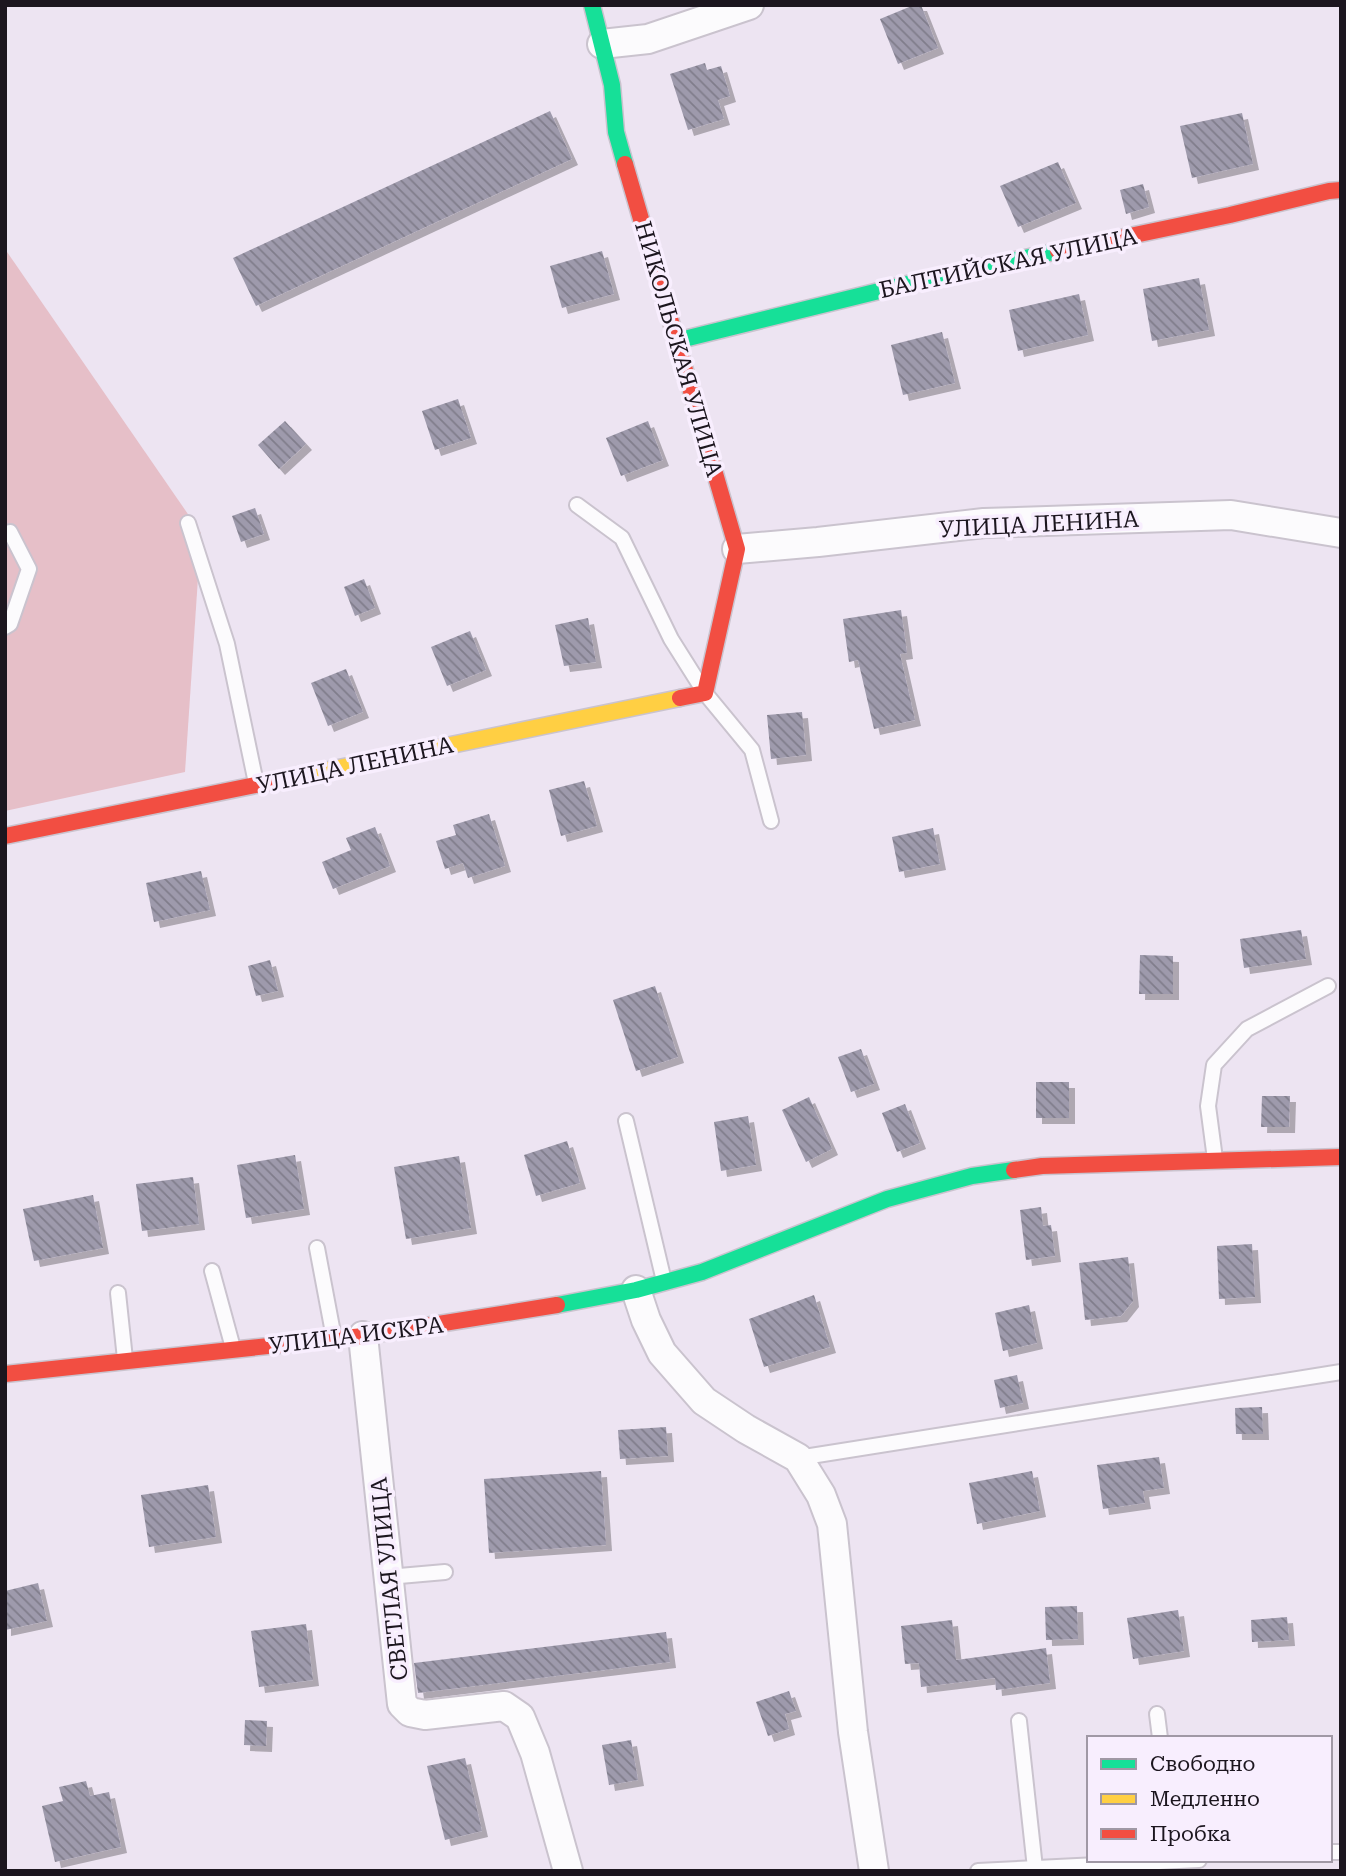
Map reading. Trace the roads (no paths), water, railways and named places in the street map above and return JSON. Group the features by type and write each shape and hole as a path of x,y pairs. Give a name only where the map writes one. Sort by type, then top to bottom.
{"street":[{"name":"НИКОЛЬСКАЯ УЛИЦА","path":"592,5 612,85 616,132 737,549 705,693"},
{"path":"602,44 649,38 749,5"},
{"name":"БАЛТИЙСКАЯ УЛИЦА","path":"676,341 932,278 1341,190"},
{"name":"УЛИЦА ЛЕНИНА","path":"737,549 984,523 1231,515 1341,533"},
{"name":"УЛИЦА ЛЕНИНА","path":"5,836 705,693"},
{"name":"УЛИЦА ИСКРА","path":"5,1374 363,1336 576,1303 702,1272 887,1199 972,1176 1042,1166 1341,1157"},
{"path":"636,1290 646,1320 662,1353 704,1401 746,1429 798,1458 821,1495 832,1524 853,1732 874,1871"},
{"name":"СВЕТЛАЯ УЛИЦА","path":"363,1336 402,1704 410,1712 425,1715 504,1706 520,1717 536,1754 568,1871"}],"lane":[{"path":"577,505 622,538 671,639 705,693 752,750 771,821"},
{"path":"188,523 227,644 256,785"},
{"path":"5,533 10,533 29,569 10,624 5,627"},
{"path":"1215,1160 1208,1106 1214,1065 1247,1030 1328,986"},
{"path":"626,1121 665,1283"},
{"path":"317,1248 335,1339"},
{"path":"212,1271 234,1350"},
{"path":"118,1293 125,1361"},
{"path":"798,1458 1341,1372"},
{"path":"388,1577 445,1572"},
{"path":"1157,1714 1160,1736"},
{"path":"1019,1721 1035,1868"},
{"path":"978,1871 1152,1862"}]}
